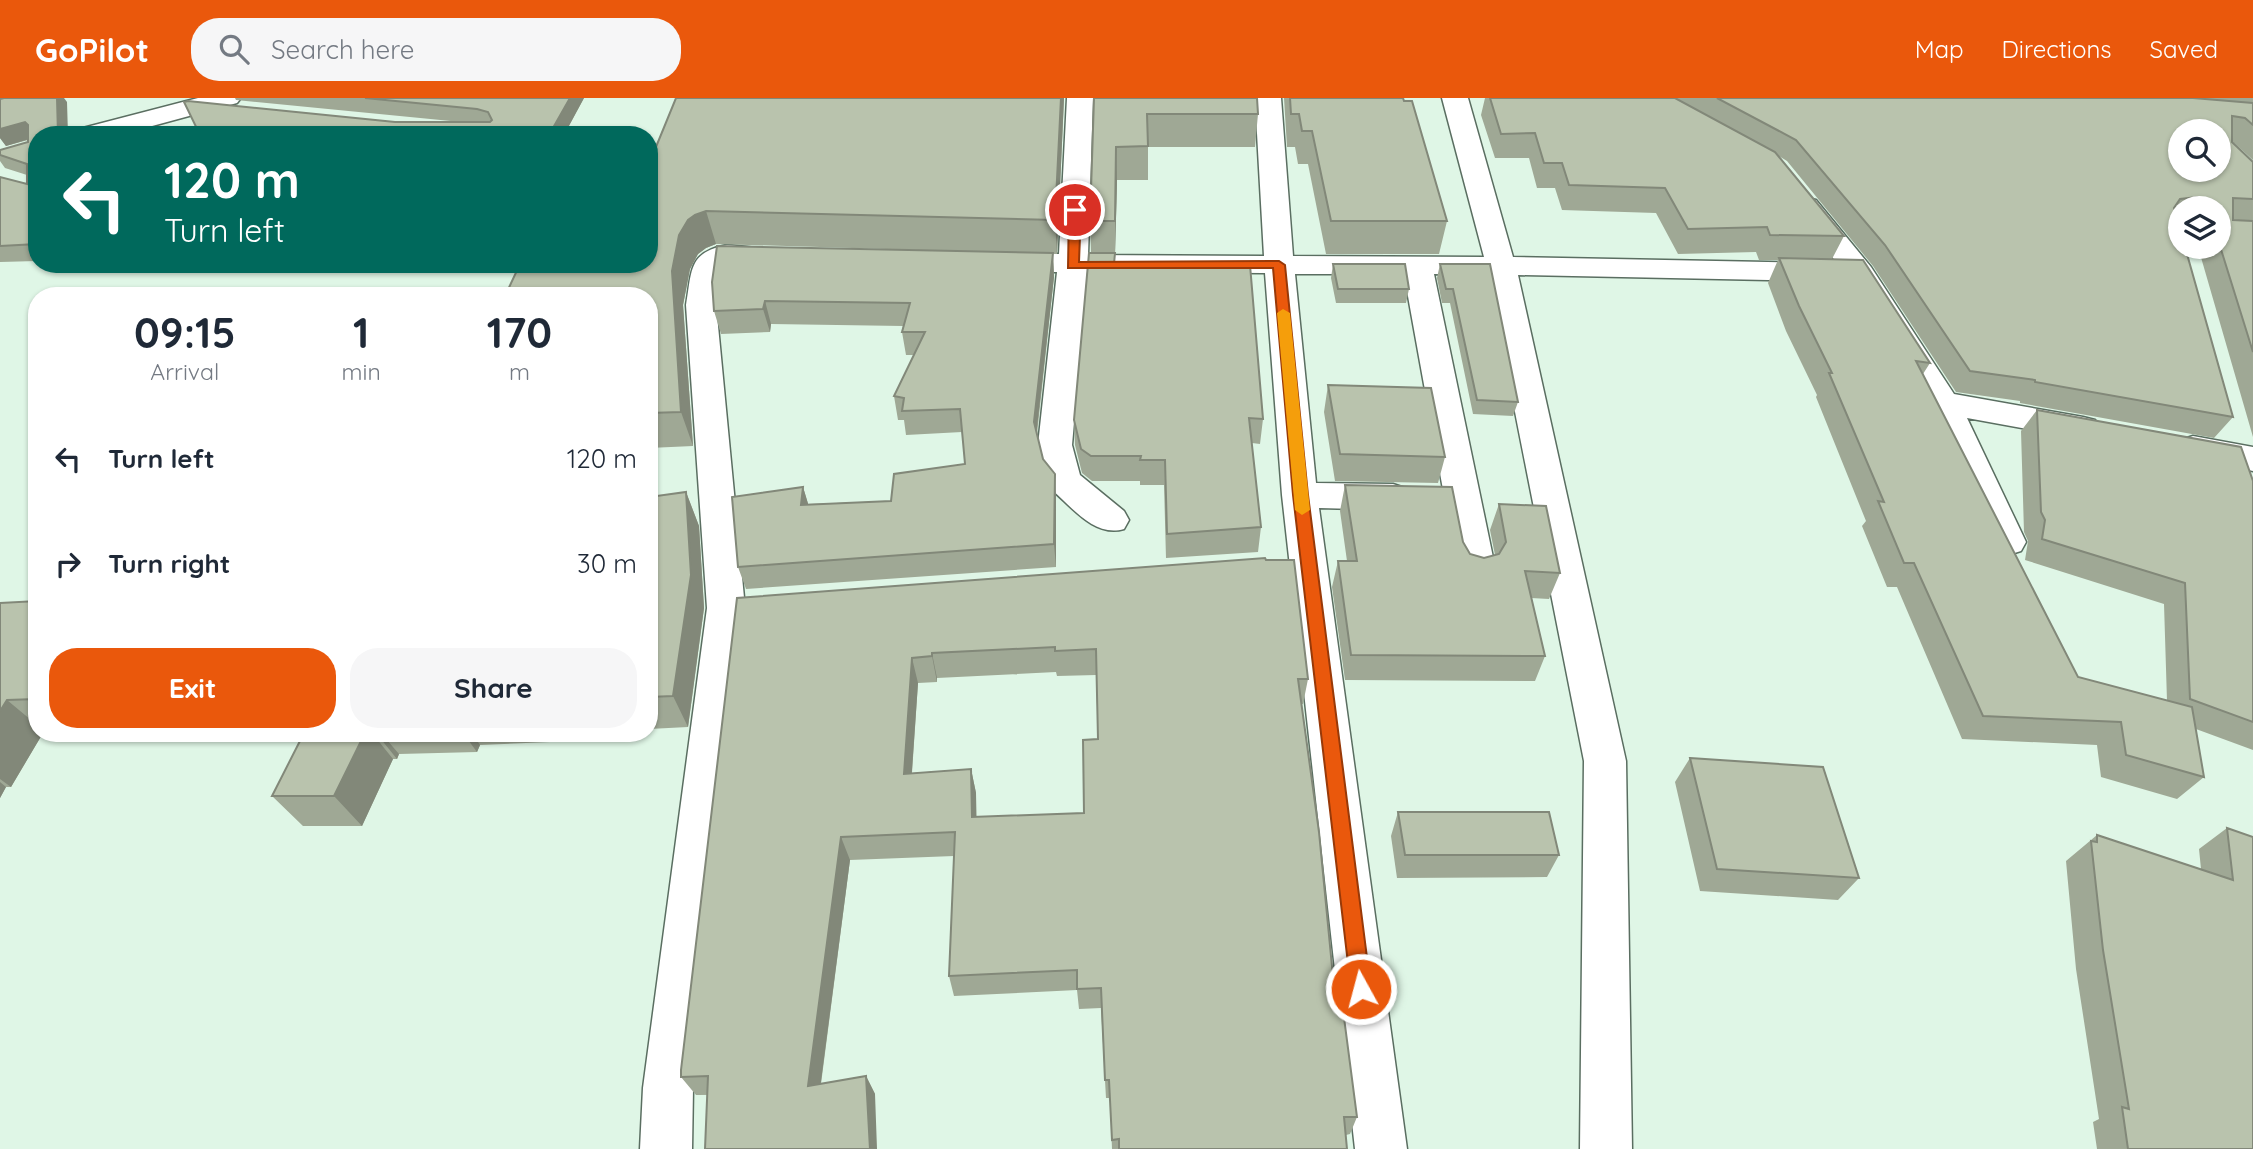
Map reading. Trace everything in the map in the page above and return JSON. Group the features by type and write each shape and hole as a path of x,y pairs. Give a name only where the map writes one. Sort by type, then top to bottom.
{"street":[{"path":"122,126 228,98"},
{"path":"1080,98 1073,266 1055,445 1064,481 1111,520"},
{"path":"1268,98 1279,265 1300,495 1381,1149"},
{"path":"1465,102 1605,761 1606,1149"},
{"path":"198,106 252,111"},
{"path":"1793,190 1860,273 1943,403 2008,542"},
{"path":"666,1149 668,1088 740,607 701,305 708,263 716,256 727,254 796,257"},
{"path":"976,263 1073,266 1501,265 1860,273"},
{"path":"1417,265 1439,499 1476,567"},
{"path":"1943,403 2118,435"},
{"path":"2158,442 2242,457"},
{"path":"1300,495 1439,499"},
{"path":"1268,567 1310,564"}],"building":[{"path":"57,98 58,126 28,126 25,122 0,129 0,99"},
{"path":"365,98 570,98 554,126 196,126 184,102 395,122 492,120 488,112"},
{"path":"676,98 1061,98 1055,220 706,211 688,220 679,235 672,271 681,412 658,413 658,287 509,287 516,273 658,273 658,142"},
{"path":"1094,98 1257,98 1258,114 1147,114 1148,146 1116,147 1115,221 1090,221"},
{"path":"1290,98 1403,98 1404,101 1412,101 1447,221 1331,221 1312,131 1302,131 1299,114 1291,114"},
{"path":"1490,98 1675,98 1775,152 1844,236 1770,235 1767,227 1688,229 1665,188 1569,185 1562,163 1544,163 1535,133 1501,134"},
{"path":"1717,98 2193,98 2253,103 2253,125 2245,118 2232,116 2232,142 2253,162 2253,199 2233,198 2233,220 2253,221 2253,352 2224,259 2231,259 2231,196 2168,196 2168,259 2188,259 2233,417 2035,380 1970,371 1885,245 1796,140"},
{"path":"28,142 28,244 0,246 0,177 27,184 27,164 0,155 0,150"},
{"path":"717,246 1053,253 1034,422 1043,459 1055,474 1054,544 738,567 732,497 803,487 801,505 891,501 894,474 965,464 960,409 902,411 904,398 894,396 925,332 902,332 910,303 765,301 763,309 714,311 712,282"},
{"path":"1089,253 1115,253 1114,264 1250,265 1263,419 1249,418 1261,527 1167,534 1165,460 1140,460 1141,456 1091,456 1081,449 1074,420"},
{"path":"1779,258 1863,260 1930,363 1916,361 2078,677 2192,707 2204,777 2126,755 2121,722 1983,716 1914,563 1904,563 1878,501 1884,502 1829,373 1832,373"},
{"path":"1333,264 1405,264 1409,289 1338,289"},
{"path":"1440,264 1490,264 1518,402 1477,400 1453,289 1446,289"},
{"path":"1328,385 1431,388 1445,457 1340,454"},
{"path":"2037,410 2241,447 2253,481 2253,722 2190,699 2185,583 2042,539 2045,520 2041,512"},
{"path":"1345,485 1452,487 1463,542 1470,554 1484,558 1499,554 1506,542 1499,504 1546,506 1560,573 1525,571 1545,656 1351,655 1338,561 1357,561"},
{"path":"686,492 691,575 673,696 658,697 658,496"},
{"path":"1265,558 1294,560 1308,679 1298,679 1319,832 1334,987 1340,987 1357,1117 1344,1117 1347,1149 1119,1149 1119,1139 1112,1140 1109,1080 1105,1080 1101,988 1077,989 1077,970 949,976 955,832 841,837 808,1086 866,1076 870,1149 705,1149 708,1076 681,1077 681,1070 737,598","holes":["1055,647 1055,651 1096,649 1098,739 1083,740 1084,813 972,817 971,769 904,774 912,658 932,656 932,653"]},
{"path":"28,601 28,699 7,700 0,711 0,603"},
{"path":"299,742 361,742 334,796 272,796"},
{"path":"1690,758 1823,767 1859,878 1717,869"},
{"path":"1398,812 1549,812 1559,855 1405,855"},
{"path":"2227,828 2253,837 2253,1149 2128,1149 2122,1107 2129,1109 2103,950 2091,841 2097,842 2097,835 2233,880"}],"slow traffic":[{"path":"1283,313 1302,510"}],"route":[{"path":"1075,210 1073,266 1279,265 1300,495 1361,989"}]}
